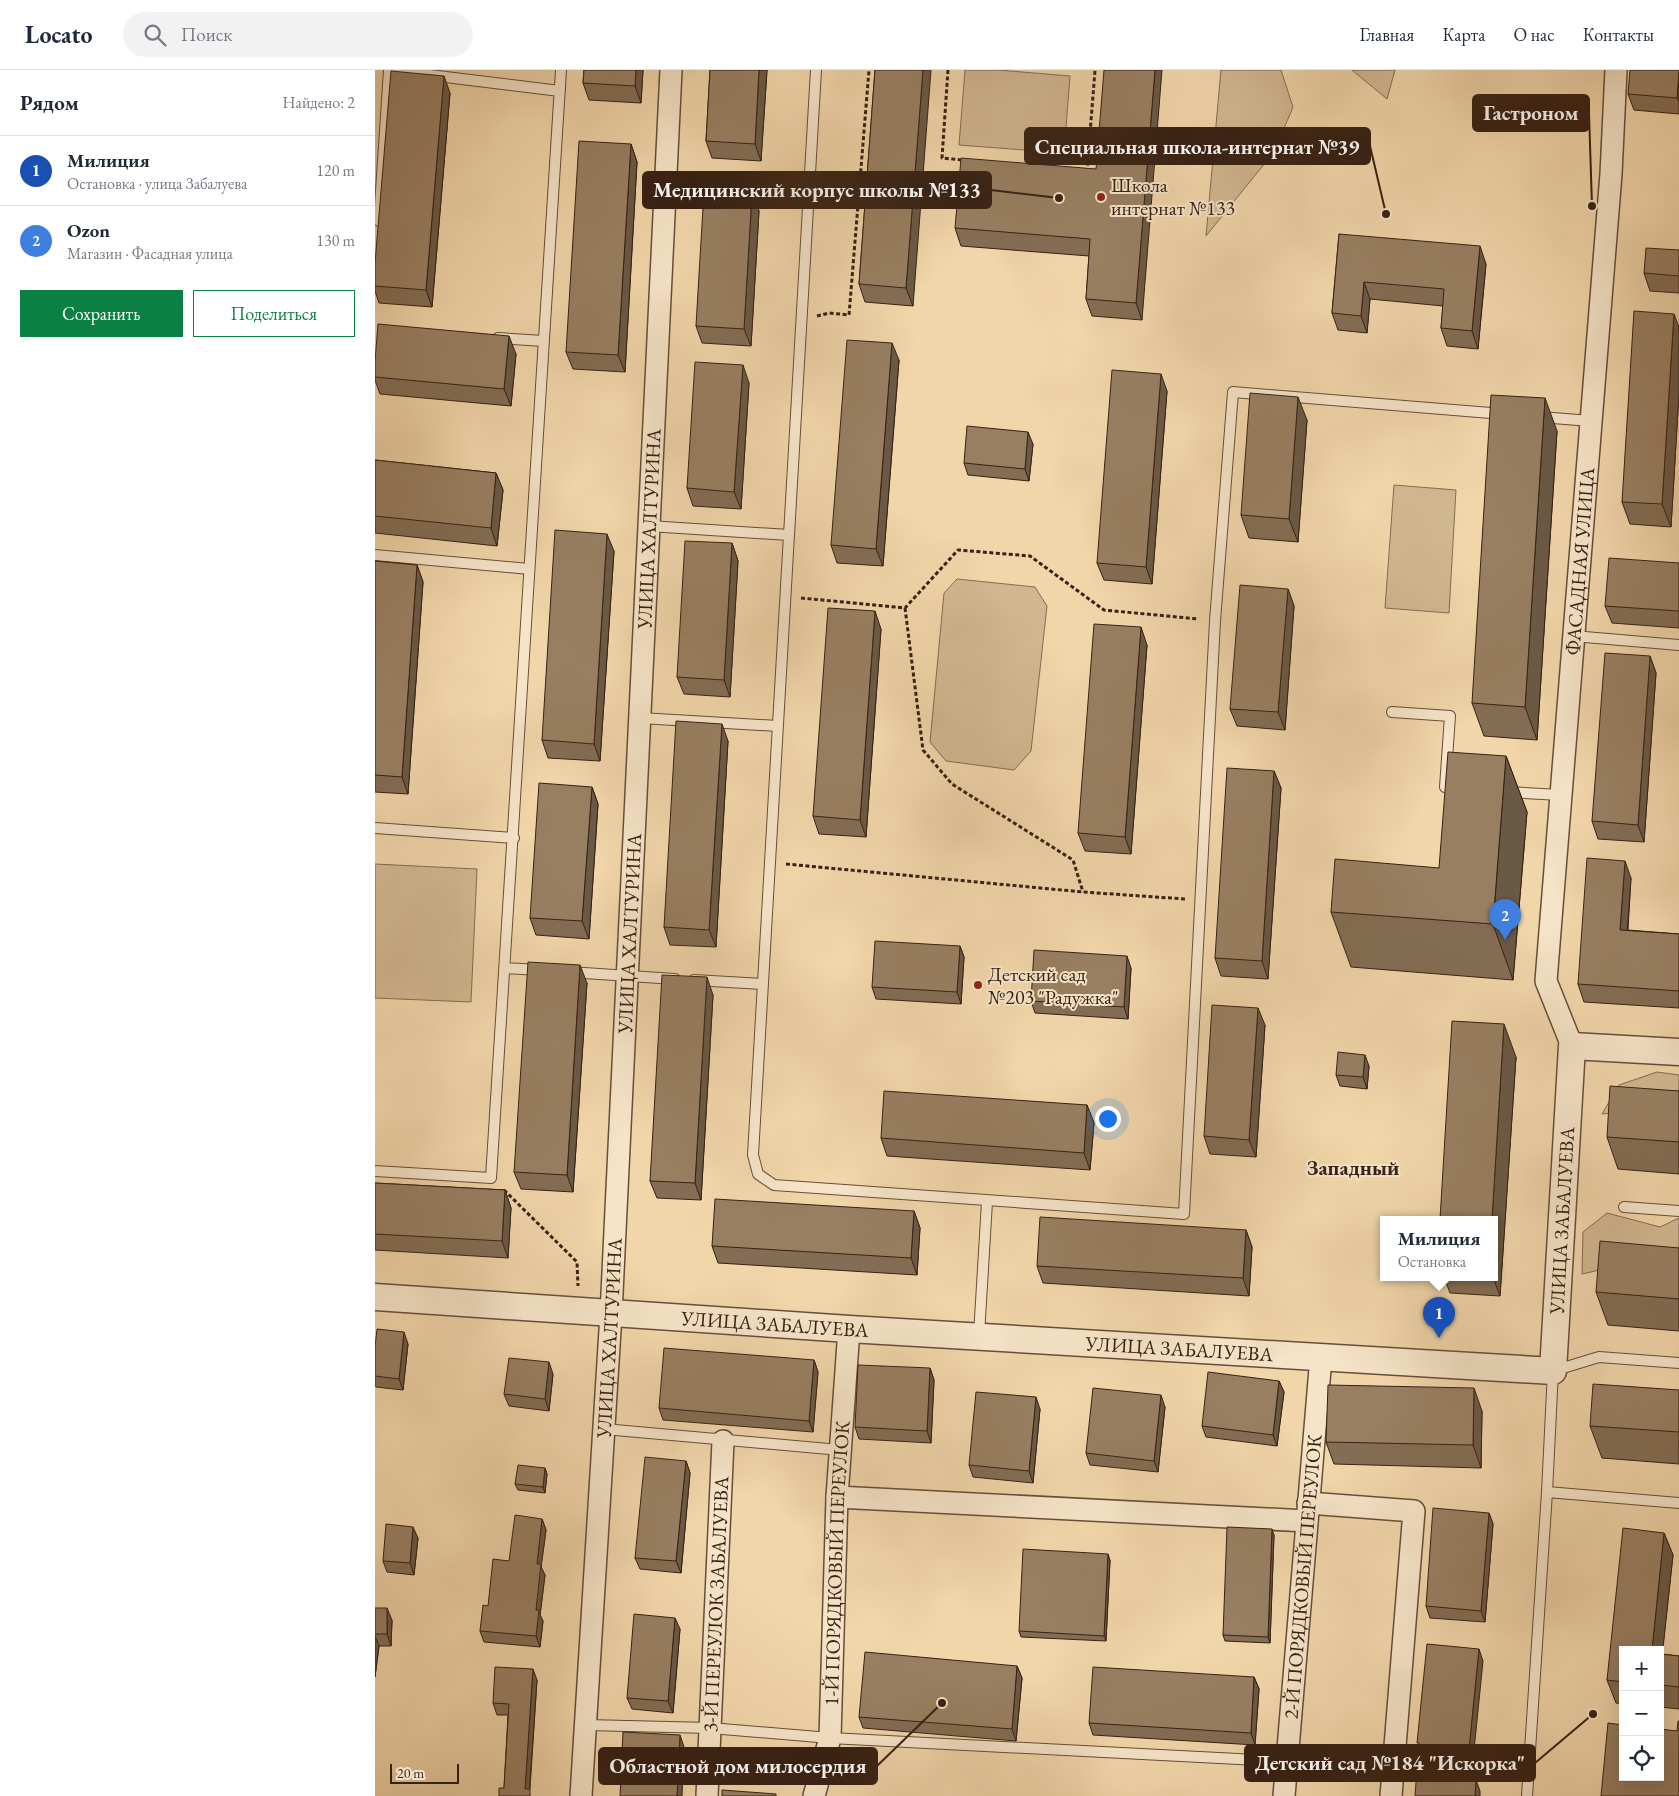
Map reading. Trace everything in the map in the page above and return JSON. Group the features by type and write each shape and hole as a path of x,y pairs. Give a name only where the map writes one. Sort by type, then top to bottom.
{"street":[{"name":"УЛИЦА ХАЛТУРИНА","path":"581,1796 611,1314 671,70"},
{"name":"ФАСАДНАЯ УЛИЦА","path":"1572,1046 1545,981 1611,174 1616,70"},
{"path":"1572,1046 1679,1052"},
{"name":"УЛИЦА ЗАБАЛУЕВА","path":"375,1297 849,1329 1553,1371 1572,1046"},
{"name":"1-Й ПОРЯДКОВЫЙ ПЕРЕУЛОК","path":"814,1796 830,1738 837,1497 849,1329"},
{"name":"2-Й ПОРЯДКОВЫЙ ПЕРЕУЛОК","path":"1284,1796 1321,1357"},
{"name":"3-Й ПЕРЕУЛОК ЗАБАЛУЕВА","path":"707,1796 723,1441"},
{"path":"837,1497 1308,1512 1414,1511 1391,1796"}],"lane":[{"path":"378,236 389,70 560,91"},
{"path":"375,1171 491,1178 514,838 561,70"},
{"path":"816,70 753,1155 758,1174 774,1185 987,1202 1184,1214 1215,621 1233,392 1511,414"},
{"path":"666,184 809,194"},
{"path":"484,337 544,341"},
{"path":"1531,416 1591,421"},
{"path":"649,526 789,535"},
{"path":"375,555 529,569"},
{"path":"1573,636 1679,644"},
{"path":"1392,712 1450,716 1445,788 1455,788"},
{"path":"640,718 778,726"},
{"path":"1493,791 1560,795"},
{"path":"375,828 514,838"},
{"path":"505,968 763,984"},
{"path":"979,1336 987,1202"},
{"path":"1624,1207 1679,1211"},
{"path":"1527,1796 1553,1371 1599,1357 1679,1363"},
{"path":"604,1429 840,1450"},
{"path":"1547,1492 1679,1503"},
{"path":"586,1725 710,1728 830,1738 1394,1767"}],"path":[{"path":"801,319 829,313 849,315 869,70"},
{"path":"948,70 942,158 971,161"},
{"path":"1087,172 1095,70"},
{"path":"1078,171 1095,172"},
{"path":"1083,892 1073,860 952,784 923,750 905,608 958,550 1030,556 1104,610 1215,621"},
{"path":"785,597 905,608"},
{"path":"770,863 1083,892 1200,900"},
{"path":"491,1178 577,1262 579,1312"}],"shaded area":[{"path":"965,70 998,70 1070,76 1064,153 959,145"},
{"path":"1221,70 1281,70 1293,107 1274,152 1206,236"},
{"path":"1352,70 1395,70 1387,99"},
{"path":"1394,485 1456,490 1449,613 1385,608"},
{"path":"957,579 1035,587 1047,606 1031,751 1014,770 946,761 930,742 944,593"},
{"path":"375,864 477,869 471,1002 375,998"},
{"path":"1657,1072 1679,1075 1679,1112 1649,1110 1602,1114 1619,1085"},
{"path":"1607,1213 1660,1227 1679,1218 1679,1259 1622,1265 1582,1274 1583,1232"}],"building":[{"path":"584,70 636,70 635,86 583,83"},
{"path":"710,70 759,70 755,144 706,141"},
{"path":"875,70 923,70 906,288 859,284"},
{"path":"1104,70 1155,70 1136,303 1086,299 1090,239 955,228 961,158 1096,169"},
{"path":"1630,70 1679,70 1677,98 1628,94"},
{"path":"391,71 444,76 426,290 375,286 375,263"},
{"path":"579,141 631,144 618,355 566,352"},
{"path":"704,191 752,194 744,329 696,326"},
{"path":"1339,234 1480,246 1472,331 1441,328 1444,289 1364,282 1361,316 1332,313"},
{"path":"1646,248 1679,250 1679,276 1644,273"},
{"path":"1634,311 1674,314 1662,504 1622,502"},
{"path":"378,324 509,336 504,389 375,377"},
{"path":"847,340 892,343 876,549 831,545"},
{"path":"695,362 743,365 734,492 687,488"},
{"path":"1112,370 1161,374 1146,567 1097,563"},
{"path":"1250,393 1298,397 1289,519 1241,515"},
{"path":"1491,395 1545,398 1525,707 1472,703"},
{"path":"967,426 1028,432 1025,469 964,463"},
{"path":"375,460 496,473 491,528 375,516"},
{"path":"555,530 607,534 594,744 542,740"},
{"path":"685,541 732,543 724,680 677,677"},
{"path":"1609,558 1679,563 1679,611 1605,606"},
{"path":"375,561 417,565 402,777 375,775"},
{"path":"1240,585 1288,589 1278,712 1230,709"},
{"path":"828,608 875,611 860,820 813,816"},
{"path":"1094,624 1141,627 1125,837 1078,833"},
{"path":"1605,653 1650,656 1638,825 1592,821"},
{"path":"676,721 722,724 709,930 664,927"},
{"path":"1448,752 1506,756 1493,924 1331,912 1335,859 1439,868"},
{"path":"1227,768 1274,771 1262,961 1215,958"},
{"path":"539,783 592,787 582,921 530,918"},
{"path":"1587,858 1625,861 1620,930 1679,934 1679,991 1578,984"},
{"path":"875,941 960,946 957,992 872,987"},
{"path":"1034,950 1127,956 1124,1007 1031,1001"},
{"path":"528,962 580,965 567,1175 514,1172"},
{"path":"662,975 707,977 695,1183 650,1181"},
{"path":"1212,1005 1258,1008 1249,1140 1204,1136"},
{"path":"1452,1021 1504,1024 1492,1216 1440,1216"},
{"path":"1338,1052 1365,1055 1363,1077 1336,1075"},
{"path":"1610,1086 1679,1091 1679,1142 1607,1137"},
{"path":"884,1091 1087,1105 1084,1153 881,1138"},
{"path":"375,1183 505,1190 502,1241 375,1234"},
{"path":"715,1199 914,1211 911,1258 712,1246"},
{"path":"1040,1217 1246,1230 1243,1278 1037,1266"},
{"path":"1600,1241 1679,1248 1679,1299 1596,1292"},
{"path":"377,1329 404,1332 399,1379 375,1376"},
{"path":"664,1348 814,1360 809,1421 659,1408"},
{"path":"509,1358 549,1362 545,1399 504,1394"},
{"path":"858,1365 930,1368 927,1431 855,1427"},
{"path":"1208,1372 1279,1381 1273,1435 1202,1426"},
{"path":"1593,1384 1679,1390 1679,1432 1590,1426"},
{"path":"1328,1385 1474,1388 1473,1445 1326,1442"},
{"path":"1093,1388 1161,1395 1154,1461 1086,1453"},
{"path":"976,1392 1036,1397 1029,1471 969,1465"},
{"path":"645,1457 686,1461 676,1561 635,1558"},
{"path":"518,1465 545,1468 543,1487 515,1484"},
{"path":"1433,1508 1489,1513 1481,1611 1426,1606"},
{"path":"515,1515 542,1519 537,1564 541,1564 536,1610 539,1610 536,1636 480,1631 483,1605 488,1606 493,1559 509,1561"},
{"path":"386,1524 413,1527 410,1563 383,1561"},
{"path":"1227,1527 1272,1529 1268,1637 1223,1635"},
{"path":"1623,1528 1664,1533 1652,1646 1619,1646 1619,1682 1607,1680"},
{"path":"1023,1549 1108,1554 1104,1636 1019,1631"},
{"path":"375,1608 387,1608 387,1634 375,1634"},
{"path":"634,1614 675,1618 668,1701 627,1698"},
{"path":"1427,1644 1479,1649 1466,1779 1476,1780 1475,1796 1415,1796 1419,1743 1417,1743"},
{"path":"865,1652 1017,1666 1012,1729 859,1717"},
{"path":"1664,1654 1679,1656 1679,1687 1664,1685"},
{"path":"495,1667 533,1669 525,1789 530,1789 530,1796 499,1796 499,1788 504,1788 509,1704 493,1703"},
{"path":"1093,1667 1254,1677 1251,1733 1089,1723"},
{"path":"1679,1721 1679,1796 1601,1796 1608,1723 1619,1724 1619,1781 1664,1781 1664,1729 1677,1731"},
{"path":"623,1732 680,1735 677,1796 620,1796"},
{"path":"722,1790 776,1794 776,1796 722,1796"}],"place":[{"name":"Школа интернат №133","path":"1101,197"},
{"name":"Медицинский корпус школы №133","path":"1059,198"},
{"name":"Гастроном","path":"1592,206"},
{"name":"Специальная школа-интернат №39","path":"1386,214"},
{"name":"Ozon","path":"1505,940"},
{"name":"Детский сад №203 \"Радужка\"","path":"978,985"},
{"name":"Милиция","path":"1439,1338"},
{"name":"Областной дом милосердия","path":"942,1703"},
{"name":"Детский сад №184 \"Искорка\"","path":"1593,1714"}],"district":[{"name":"Западный","path":"1353,1168"}]}
